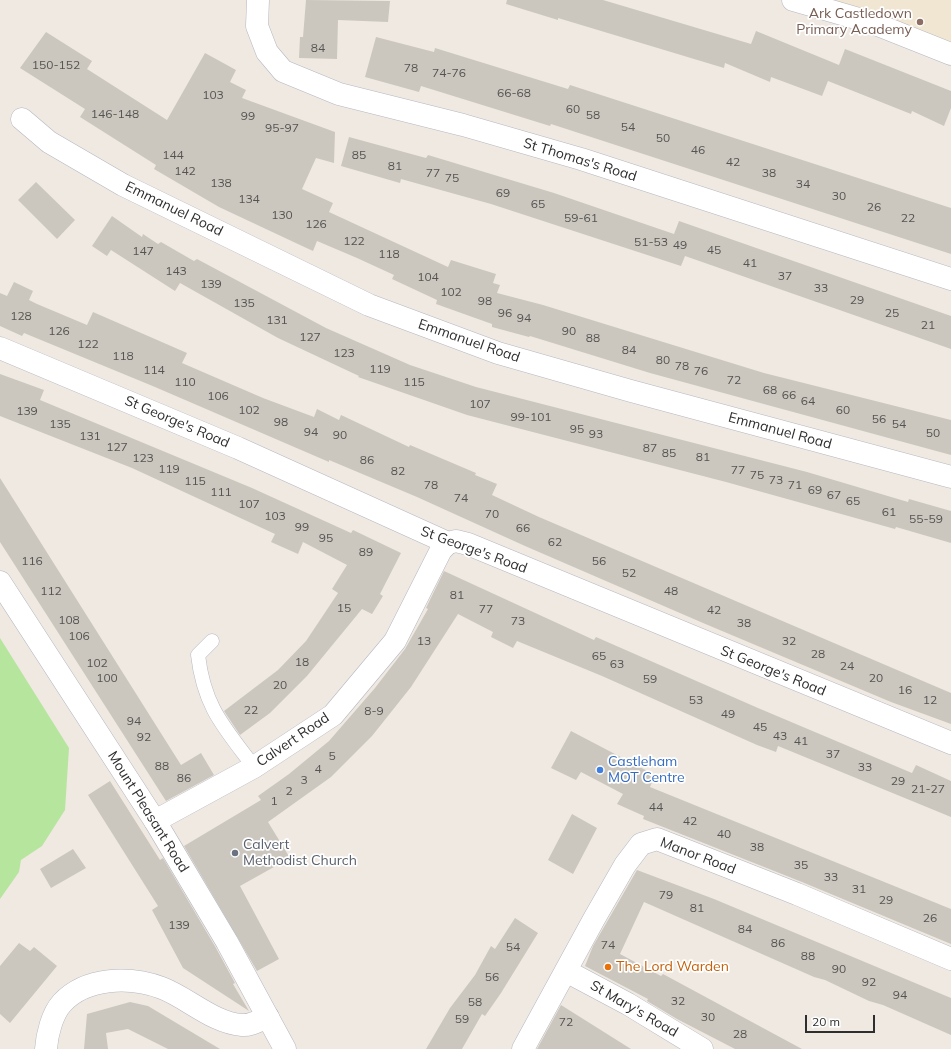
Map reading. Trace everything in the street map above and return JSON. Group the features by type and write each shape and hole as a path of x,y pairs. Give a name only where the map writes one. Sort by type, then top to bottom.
{"street":[{"name":"St Thomas's Road","path":"258,0 257,26 267,52 284,71 339,94 463,125 581,159 951,279"},
{"path":"793,0 873,23 951,54"},
{"name":"Emmanuel Road","path":"22,119 49,142 123,185 369,305 498,353 631,391 951,477"},
{"name":"St George's Road","path":"0,348 238,448 448,543 456,541 468,544 951,743"},
{"name":"Calvert Road","path":"155,821 254,767 333,715 395,641 441,550 448,543"},
{"name":"Mount Pleasant Road","path":"0,582 155,821 227,942 285,1049"},
{"name":"Manor Road","path":"523,1049 625,865 641,844 657,839 796,894 951,959"},
{"name":"St Mary's Road","path":"566,971 628,1004 702,1049"},
{"path":"46,1049 52,1022 61,1004 75,991 98,982 128,980 162,988 219,1019 242,1025 268,1017"}],"lane":[{"path":"212,641 198,655 200,677 209,703 216,716 254,767"}],"shaded area":[{"name":"Ark Castledown Primary Academy","path":"825,0 951,0 951,44"}],"green space":[{"path":"0,638 69,748 65,810 42,846 21,860 19,872 0,899"}],"building":[{"path":"306,0 390,1 388,22 338,20 337,59 299,58 300,37 303,37"},
{"path":"507,0 603,0 751,44 756,31 839,65 845,49 951,91 951,108 944,126 912,111 911,114 828,81 822,96 771,77 770,82 725,63 724,68 558,18 558,20 506,4"},
{"path":"46,32 92,61 87,69 167,120 205,53 236,70 230,82 246,90 242,98 335,132 334,163 316,158 302,189 333,203 329,212 448,267 451,260 496,274 493,283 500,285 497,293 543,305 764,373 951,420 951,455 650,373 530,336 529,337 492,327 492,324 436,304 437,300 392,279 394,275 357,258 317,241 313,251 300,245 219,207 154,169 156,165 80,117 85,109 20,68"},
{"path":"376,37 434,52 435,48 568,89 570,85 951,208 951,254 551,124 550,126 421,86 419,92 365,77"},
{"path":"349,137 426,158 428,155 554,193 674,234 679,221 951,316 951,349 685,256 681,266 491,204 401,179 400,183 341,166"},
{"path":"36,182 75,220 57,239 18,200"},
{"path":"112,216 142,237 143,234 158,244 161,242 194,261 197,259 326,328 410,365 476,387 807,472 908,502 909,499 951,511 951,543 726,482 467,415 358,377 359,376 278,338 180,283 175,291 111,250 107,256 92,246"},
{"path":"14,282 33,291 29,300 37,304 87,325 93,312 187,353 182,363 263,398 314,417 317,409 339,420 341,415 409,447 410,445 476,473 475,475 497,484 492,495 539,517 951,693 951,724 891,702 703,623 525,546 417,497 329,460 329,462 155,387 24,333 22,336 0,326 0,293 7,296"},
{"path":"0,374 44,390 40,400 252,488 351,533 353,530 401,553 380,594 383,596 372,614 362,609 307,676 270,713 240,735 224,711 278,670 306,641 338,593 332,589 347,565 303,542 298,554 271,542 275,534 132,468 0,416"},
{"path":"0,478 181,765 201,753 214,775 166,801 0,542"},
{"path":"444,571 594,640 596,637 912,773 916,765 951,781 951,817 778,746 776,752 757,745 602,676 517,641 513,648 491,637 493,632 458,614 411,687 372,736 331,777 268,822 290,858 240,886 279,959 257,971 184,846 261,800 258,796 289,774 329,741 375,688 405,649 428,609 426,608"},
{"path":"571,731 655,775 650,787 951,909 951,944 802,882 643,819 644,816 617,804 623,794 581,772 576,780 551,768"},
{"path":"110,781 160,860 163,858 216,948 235,983 233,984 249,1011 183,968 152,910 158,906 88,795"},
{"path":"572,814 597,828 573,874 548,860"},
{"path":"73,849 86,868 51,888 40,869"},
{"path":"637,870 714,899 951,998 951,1035 883,1005 869,1001 825,980 814,977 644,902 620,954 661,976 663,974 802,1049 735,1049 677,1019 647,1001 648,999 585,966 593,946"},
{"path":"515,918 538,933 501,993 485,1016 482,1014 462,1049 426,1049 450,1008 475,975 491,946 495,949"},
{"path":"19,943 30,951 34,947 57,966 10,1023 0,1014 0,966"},
{"path":"130,1002 148,1006 220,1049 168,1049 128,1029 106,1033 108,1049 84,1049 87,1014"},
{"path":"561,1005 631,1049 537,1049"}],"place":[{"name":"Ark Castledown Primary Academy","path":"920,22"},
{"name":"Castleham MOT Centre","path":"600,770"},
{"name":"Calvert Methodist Church","path":"235,853"},
{"name":"The Lord Warden","path":"608,967"}]}
